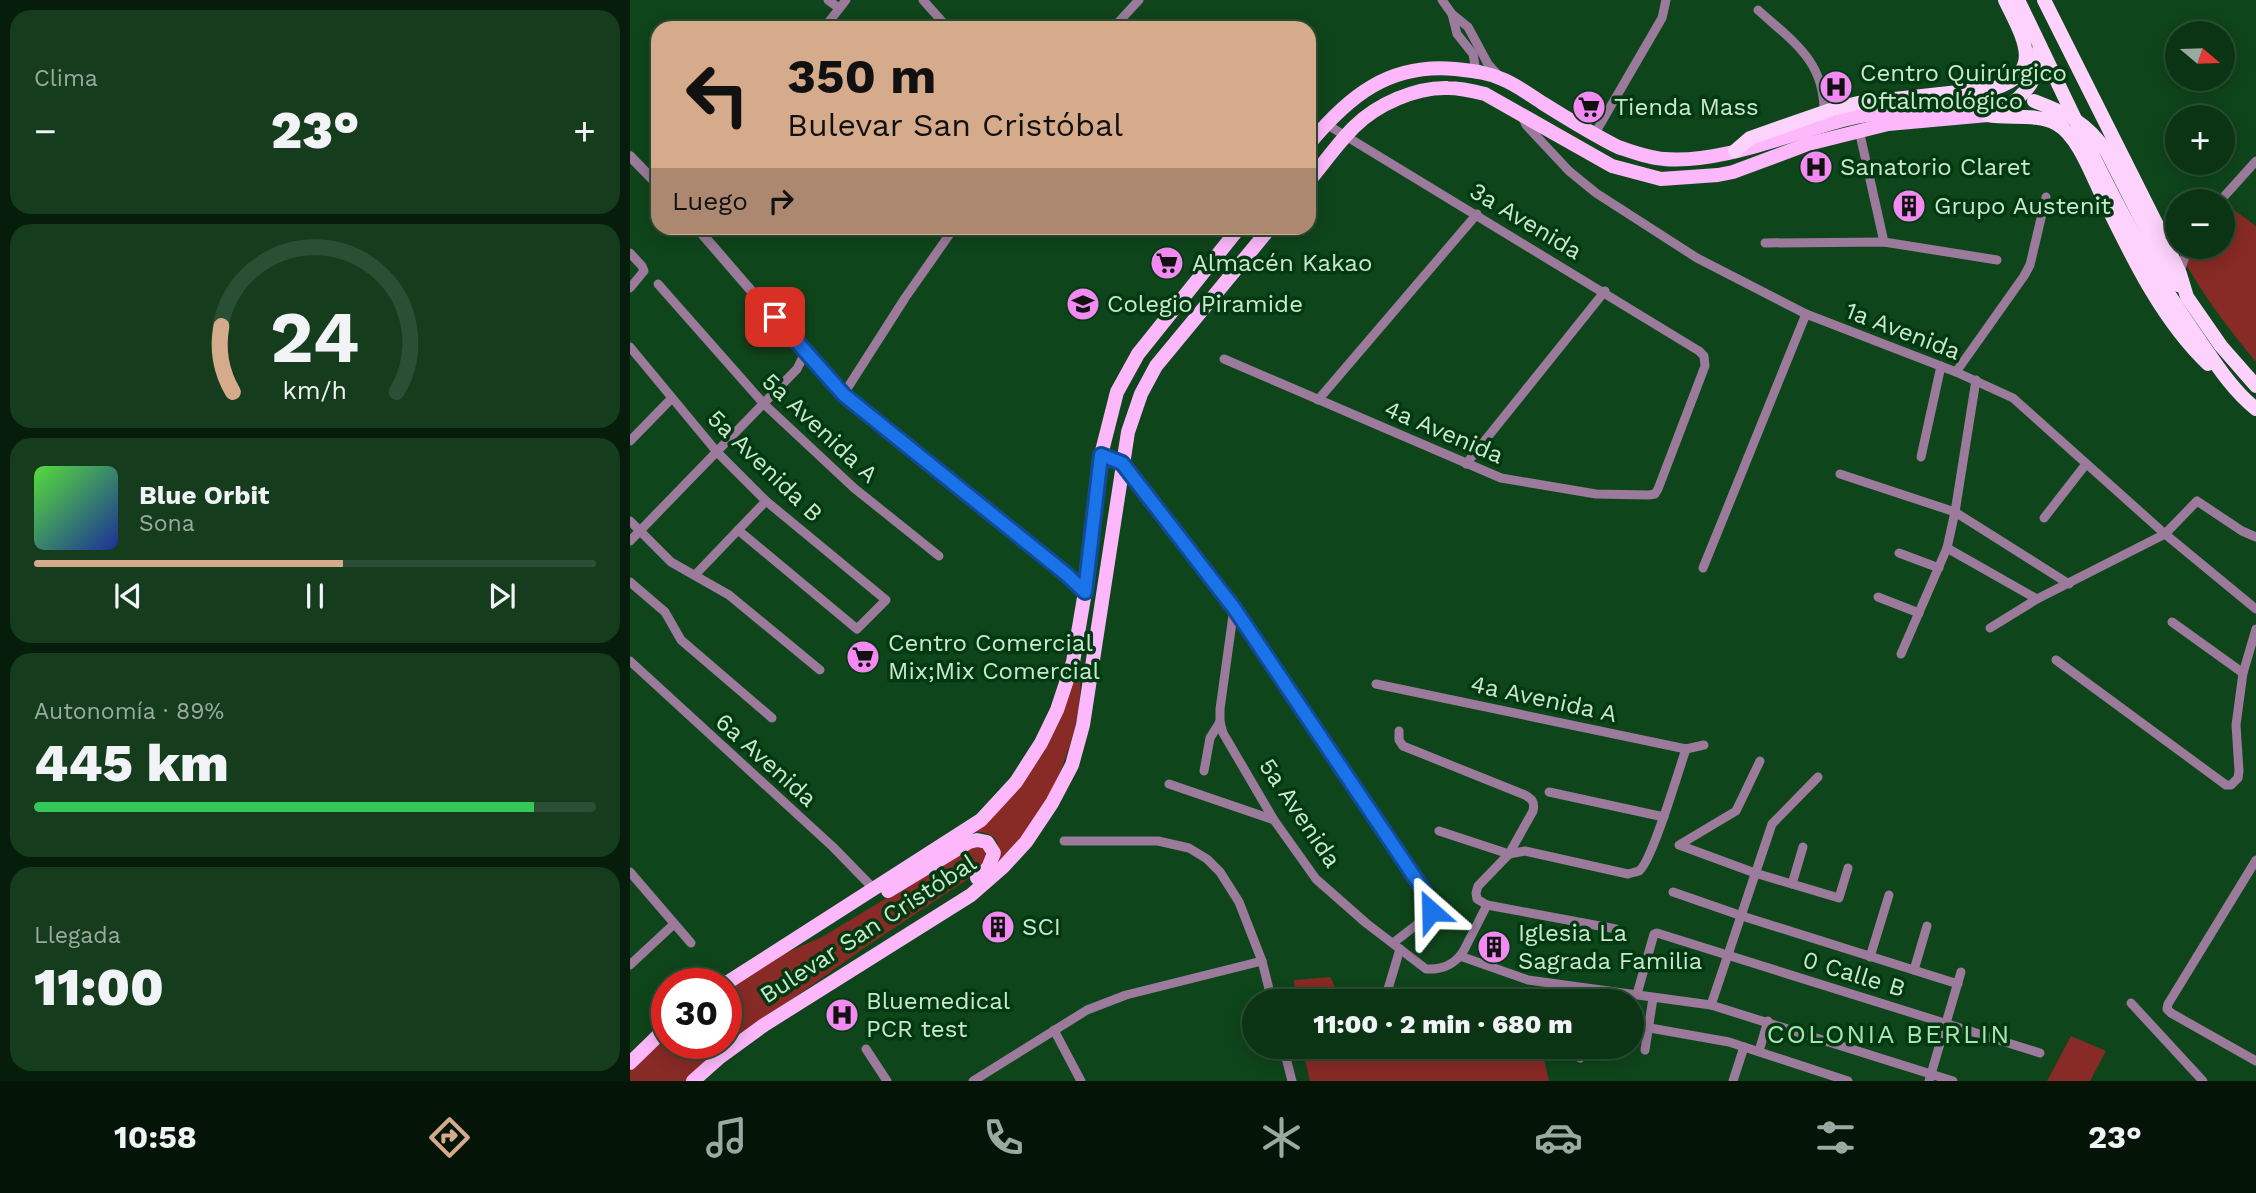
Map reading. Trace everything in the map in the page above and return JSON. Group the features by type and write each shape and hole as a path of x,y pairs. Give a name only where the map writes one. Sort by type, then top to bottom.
{"highway":[{"path":"1735,151 1750,138 1824,111 1858,103 1995,88 2015,80 2026,63 2027,52 2024,39 2005,0"},
{"path":"2018,0 2133,236 2176,306 2231,385"},
{"path":"1988,108 2012,104 2023,94 2037,72 2040,62 2039,38 2028,0"},
{"path":"2044,0 2165,226"},
{"path":"2034,101 2068,114 2096,136 2107,152 2167,270 2221,346 2256,386"},
{"path":"1988,108 2004,118 2048,120 2066,130 2084,159 2152,291 2197,353 2256,409"},
{"path":"2176,259 2187,298"}],"main road":[{"path":"1316,136 1366,89 1391,76 1419,70 1476,71 1500,78 1618,147 1639,155 1664,159 1701,157 1735,151 1860,116 1988,108"},
{"path":"1316,173 1353,127 1372,111 1417,92 1437,89 1458,89 1485,94 1612,166 1661,179 1733,172 1808,144 1859,130 1988,108"},
{"name":"Bulevar San Cristóbal","path":"742,974 981,820 1016,782 1041,743 1057,710 1073,662 1085,592 1101,455 1117,392 1138,354 1231,235"},
{"name":"Bulevar San Cristóbal","path":"693,1081 764,1024 971,895 1026,842 1052,803 1072,765 1083,724 1122,463 1128,432 1141,394 1156,366 1264,235"},
{"path":"1085,592 1093,603 1085,658 1090,688"},
{"path":"774,953 820,933 969,842 982,840 992,847 993,859 978,878 866,952 827,984"},
{"path":"630,1063 651,1043"}],"street":[{"path":"828,0 839,8"},
{"path":"829,21 846,0"},
{"path":"923,0 942,21"},
{"path":"1120,21 1139,0"},
{"path":"1443,0 1452,14 1458,34 1473,54 1476,71"},
{"path":"1594,135 1662,19 1666,0"},
{"path":"1758,10 1804,52 1819,74 1824,111"},
{"path":"1452,14 1468,27 1488,64 1500,78"},
{"name":"1a Avenida","path":"1521,114 1526,125 1569,171 1596,193 1697,258 1806,314 1976,380 2013,398 2165,534 2256,610"},
{"name":"3a Avenida","path":"1326,124 1605,291 1704,356 1705,366 1658,489"},
{"path":"1859,130 1884,242"},
{"path":"630,156 651,178"},
{"path":"2231,189 2256,161"},
{"path":"1956,372 2030,265 2046,197"},
{"path":"1318,400 1477,214"},
{"path":"703,235 804,354 844,395 1085,592"},
{"path":"844,395 905,298 949,235"},
{"path":"1765,243 1884,242 1997,260"},
{"path":"630,253 642,266 643,271 630,288"},
{"path":"2180,274 2184,259"},
{"name":"5a Avenida A","path":"658,284 764,404 854,488 939,556"},
{"path":"1466,464 1605,291"},
{"path":"1703,568 1806,314"},
{"name":"5a Avenida B","path":"630,347 717,452 766,501 886,600 857,629 738,530"},
{"path":"630,541 797,369 804,354"},
{"name":"4a Avenida","path":"1224,359 1501,478 1596,494 1649,495 1655,494 1658,489"},
{"path":"1921,457 1941,366"},
{"path":"1900,654 1947,548 1976,380"},
{"path":"630,441 671,399"},
{"path":"1101,455 1122,463 1234,608 1432,903 1428,916 1396,946 1387,989"},
{"path":"2044,517 2086,464"},
{"path":"1840,474 1955,512 2068,584"},
{"path":"695,575 766,501"},
{"path":"1990,628 2037,599 2165,534 2197,501 2242,531 2256,537"},
{"path":"630,521 671,562 729,595 820,670"},
{"path":"1947,548 2037,599"},
{"path":"1899,552 1939,568"},
{"path":"630,582 665,612 681,640 772,718"},
{"path":"1878,597 1919,612"},
{"path":"1204,771 1210,738 1220,722 1234,608"},
{"path":"2172,622 2243,673"},
{"path":"2056,660 2226,785 2234,784 2239,771 2236,725 2243,673 2256,629"},
{"name":"6a Avenida","path":"630,661 833,847 875,890"},
{"name":"4a Avenida A","path":"1376,684 1686,749 1704,745"},
{"name":"5a Avenida","path":"1220,722 1223,733 1274,820 1316,879 1426,969 1436,970 1447,966 1460,956"},
{"path":"1399,731 1399,740 1403,746 1525,795 1534,804 1533,811 1509,854 1478,886 1477,899 1487,905 1616,929"},
{"path":"1439,831 1509,854 1525,851 1628,874 1638,872 1664,817 1686,749"},
{"path":"1760,761 1737,811 1679,845 1755,873 1839,898 1848,868"},
{"path":"1711,1005 1772,824 1818,777"},
{"path":"1169,784 1274,820"},
{"path":"1549,792 1664,817"},
{"path":"1064,841 1158,841 1189,848 1207,859 1220,872 1238,902 1262,961 1269,989"},
{"path":"1792,884 1803,847"},
{"path":"2256,860 2167,1009 2256,1061"},
{"path":"630,872 691,943"},
{"path":"1673,892 1958,984"},
{"path":"1870,957 1889,895"},
{"path":"1487,905 1460,956 1528,980 1598,989"},
{"path":"630,965 674,923"},
{"path":"1914,970 1927,926"},
{"name":"0 Calle B","path":"1639,989 1656,933 2040,1053"},
{"path":"973,1081 1087,1010 1126,995 1262,961"},
{"path":"1930,1077 1961,972"},
{"path":"1644,996 1711,1005 1768,1021 1930,1077 1953,1081"},
{"path":"1645,1050 1653,998"},
{"path":"2131,1003 2203,1081"},
{"path":"1759,1051 1768,1021"},
{"path":"1644,1026 1709,1037 1848,1081"},
{"path":"1054,1030 1081,1081"},
{"path":"1733,1081 1744,1047"},
{"path":"866,1049 887,1081"},
{"path":"1286,1059 1292,1081"}],"shaded area":[{"path":"2235,211 2256,226 2256,362 2231,331 2183,259 2235,259"},
{"path":"1079,671 1080,689 1074,731 1059,774 1030,829 998,865 999,850 996,840 981,832 972,832 995,812"},
{"path":"976,844 987,851 988,859 974,875 864,948 742,1036 742,979 774,958 822,937"},
{"path":"1330,977 1336,989 1295,989 1294,980"},
{"path":"2071,1036 2106,1051 2090,1081 2047,1081"},
{"path":"651,1050 651,1059 714,1059 687,1081 630,1081 630,1070"},
{"path":"1305,1059 1544,1059 1549,1081 1310,1081"}],"place":[{"name":"Centro Quirúrgico Oftalmológico","path":"1836,87"},
{"name":"Tienda Mass","path":"1589,107"},
{"name":"Sanatorio Claret","path":"1816,167"},
{"name":"Grupo Austenit","path":"1909,206"},
{"name":"Almacén Kakao","path":"1167,263"},
{"name":"Colegio Piramide","path":"1083,304"},
{"name":"Centro Comercial Mix;Mix Comercial","path":"863,657"},
{"name":"SCI","path":"998,927"},
{"name":"Iglesia La Sagrada Familia","path":"1494,947"},
{"name":"Bluemedical PCR test","path":"842,1015"}],"district":[{"name":"COLONIA BERLIN","path":"1889,1034"}],"route":[{"path":"775,317 804,354 844,395 1085,592 1101,455 1122,463 1234,608 1432,903 1431,911"}]}
